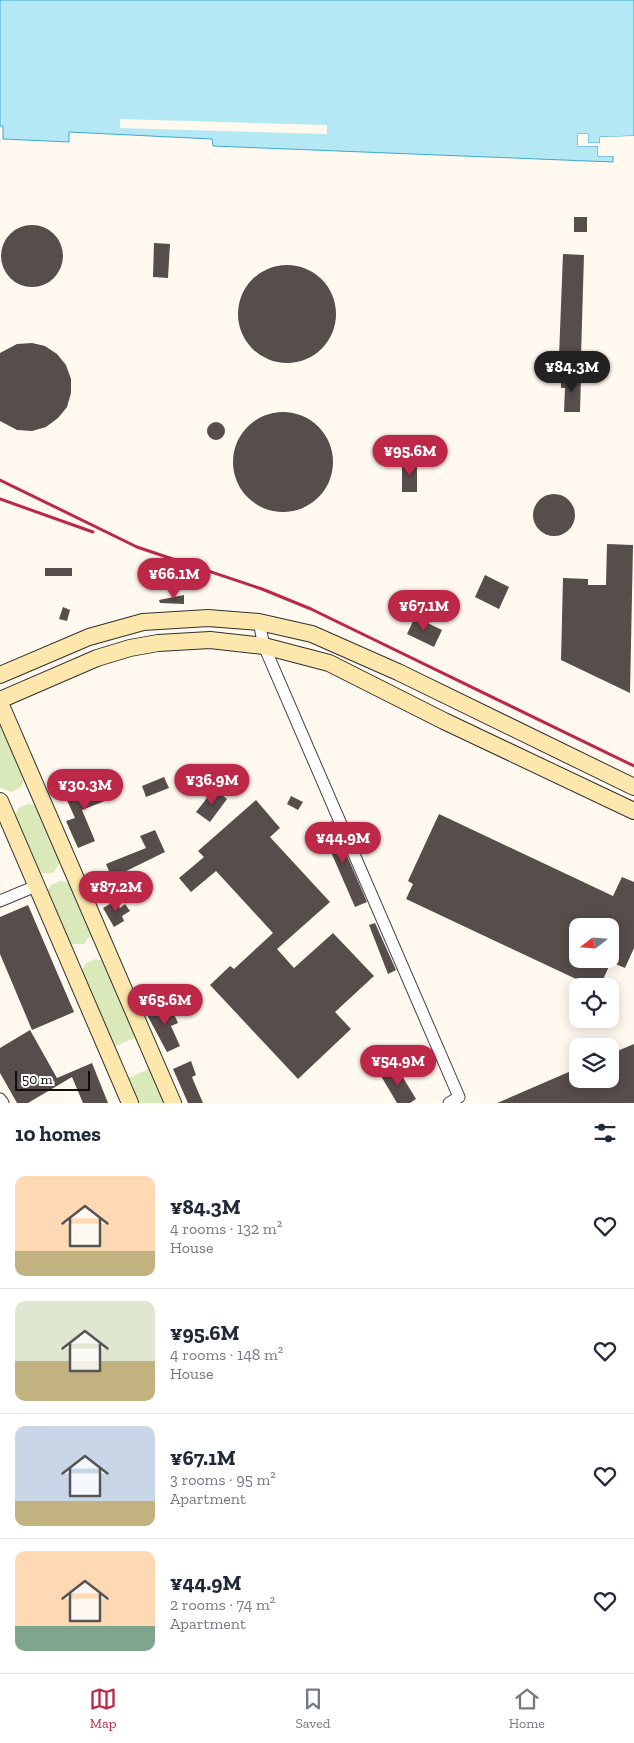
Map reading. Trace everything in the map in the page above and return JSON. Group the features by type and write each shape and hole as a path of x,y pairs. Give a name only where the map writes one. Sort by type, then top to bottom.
{"street":[{"path":"0,676 89,637 143,622 208,618 259,622 312,634 398,672 634,787"},
{"path":"259,622 264,646 457,1101"},
{"path":"173,1103 0,702 97,658 130,648 158,643 210,640 264,646 329,663 449,723 634,810"},
{"path":"0,801 130,1103"},
{"path":"0,901 36,886"},
{"path":"0,1099 3,1103"}],"green space":[{"path":"0,726 4,735 14,747 25,778 21,787 12,792 0,788"},
{"path":"28,804 37,806 62,860 53,873 38,873 14,817 19,808"},
{"path":"60,881 70,883 93,932 84,944 69,944 46,893 51,885"},
{"path":"95,959 105,961 140,1036 111,1048 81,972 86,963"},
{"path":"153,1067 169,1103 134,1103 124,1080"}],"water":[{"path":"0,0 634,0 634,136 600,137 600,143 588,143 588,134 578,134 578,146 598,146 598,156 613,156 613,162 213,146 212,139 69,132 69,142 3,139 3,126 0,126"}],"pier":[{"path":"120,119 327,125 327,134 120,128"},
{"path":"578,134 588,134 588,143 600,143 600,137 634,136 634,139 603,139 601,154 614,154 616,156 598,156 598,146 578,146"}],"building":[{"path":"574,217 587,217 587,232 574,232"},
{"path":"26,225 38,225 54,234 61,244 63,256 61,268 54,278 38,287 26,287 15,282 6,273 1,262 1,250 6,239 15,230"},
{"path":"154,243 170,244 168,278 153,277"},
{"path":"563,254 584,255 581,356 559,356"},
{"path":"287,265 306,269 321,280 332,295 336,314 332,333 321,348 306,359 287,363 268,359 253,348 242,333 238,314 242,295 253,280 268,269"},
{"path":"32,343 45,346 57,354 66,365 71,379 71,393 67,407 58,418 46,427 32,431 17,430 0,421 0,353 17,344"},
{"path":"561,376 581,376 580,412 564,412 565,388 561,388"},
{"path":"283,412 293,413 311,420 325,434 332,452 332,472 325,490 311,504 293,511 283,512 273,511 255,504 241,490 234,472 233,462 234,452 241,434 255,420 273,413"},
{"path":"212,422 220,422 225,427 223,438 212,440 207,435 207,427"},
{"path":"402,462 417,462 417,492 402,492"},
{"path":"554,494 569,500 575,515 569,530 554,536 539,530 533,515 539,500"},
{"path":"607,544 633,545 630,693 561,660 563,578 588,579 588,585 606,585"},
{"path":"45,568 72,568 72,576 45,576"},
{"path":"153,574 185,575 185,588 153,587"},
{"path":"485,575 509,587 499,609 475,597"},
{"path":"184,595 184,604 160,603 159,600"},
{"path":"63,607 70,610 67,621 59,619"},
{"path":"415,617 442,630 434,647 407,634"},
{"path":"164,777 169,788 146,797 142,786"},
{"path":"102,782 110,799 82,810 95,841 78,848 66,821 75,818 66,798 74,794 73,791 93,783 94,786"},
{"path":"214,789 227,799 210,822 196,812"},
{"path":"291,796 303,802 298,810 287,804"},
{"path":"256,800 280,828 270,837 330,902 277,949 294,968 333,933 374,976 335,1012 351,1029 298,1079 210,985 230,966 234,969 273,933 216,871 191,892 179,878 204,857 198,851"},
{"path":"439,814 613,896 622,877 634,882 634,948 625,968 619,965 619,918 569,918 569,968 608,968 604,978 574,978 406,899 413,884 408,881"},
{"path":"332,821 367,902 355,907 320,827"},
{"path":"155,830 165,852 112,878 106,864 146,848 140,836"},
{"path":"115,901 120,908 125,904 130,911 122,916 124,921 114,927 103,908"},
{"path":"28,905 74,1012 32,1030 0,954 0,917"},
{"path":"375,923 396,970 388,974 369,925"},
{"path":"169,1003 178,1023 171,1026 180,1046 167,1052 146,1013"},
{"path":"30,1030 57,1078 92,1063 108,1103 83,1103 72,1077 28,1103 17,1103 0,1073 0,1048"},
{"path":"634,1044 634,1103 497,1103 569,1072 569,1088 619,1088 619,1050"},
{"path":"191,1061 196,1075 192,1077 203,1103 188,1103 173,1069"},
{"path":"396,1066 416,1099 410,1103 397,1103 381,1076"}],"railway":[{"path":"0,480 137,547 262,589 311,609 634,766"},
{"path":"0,499 93,532"}]}
